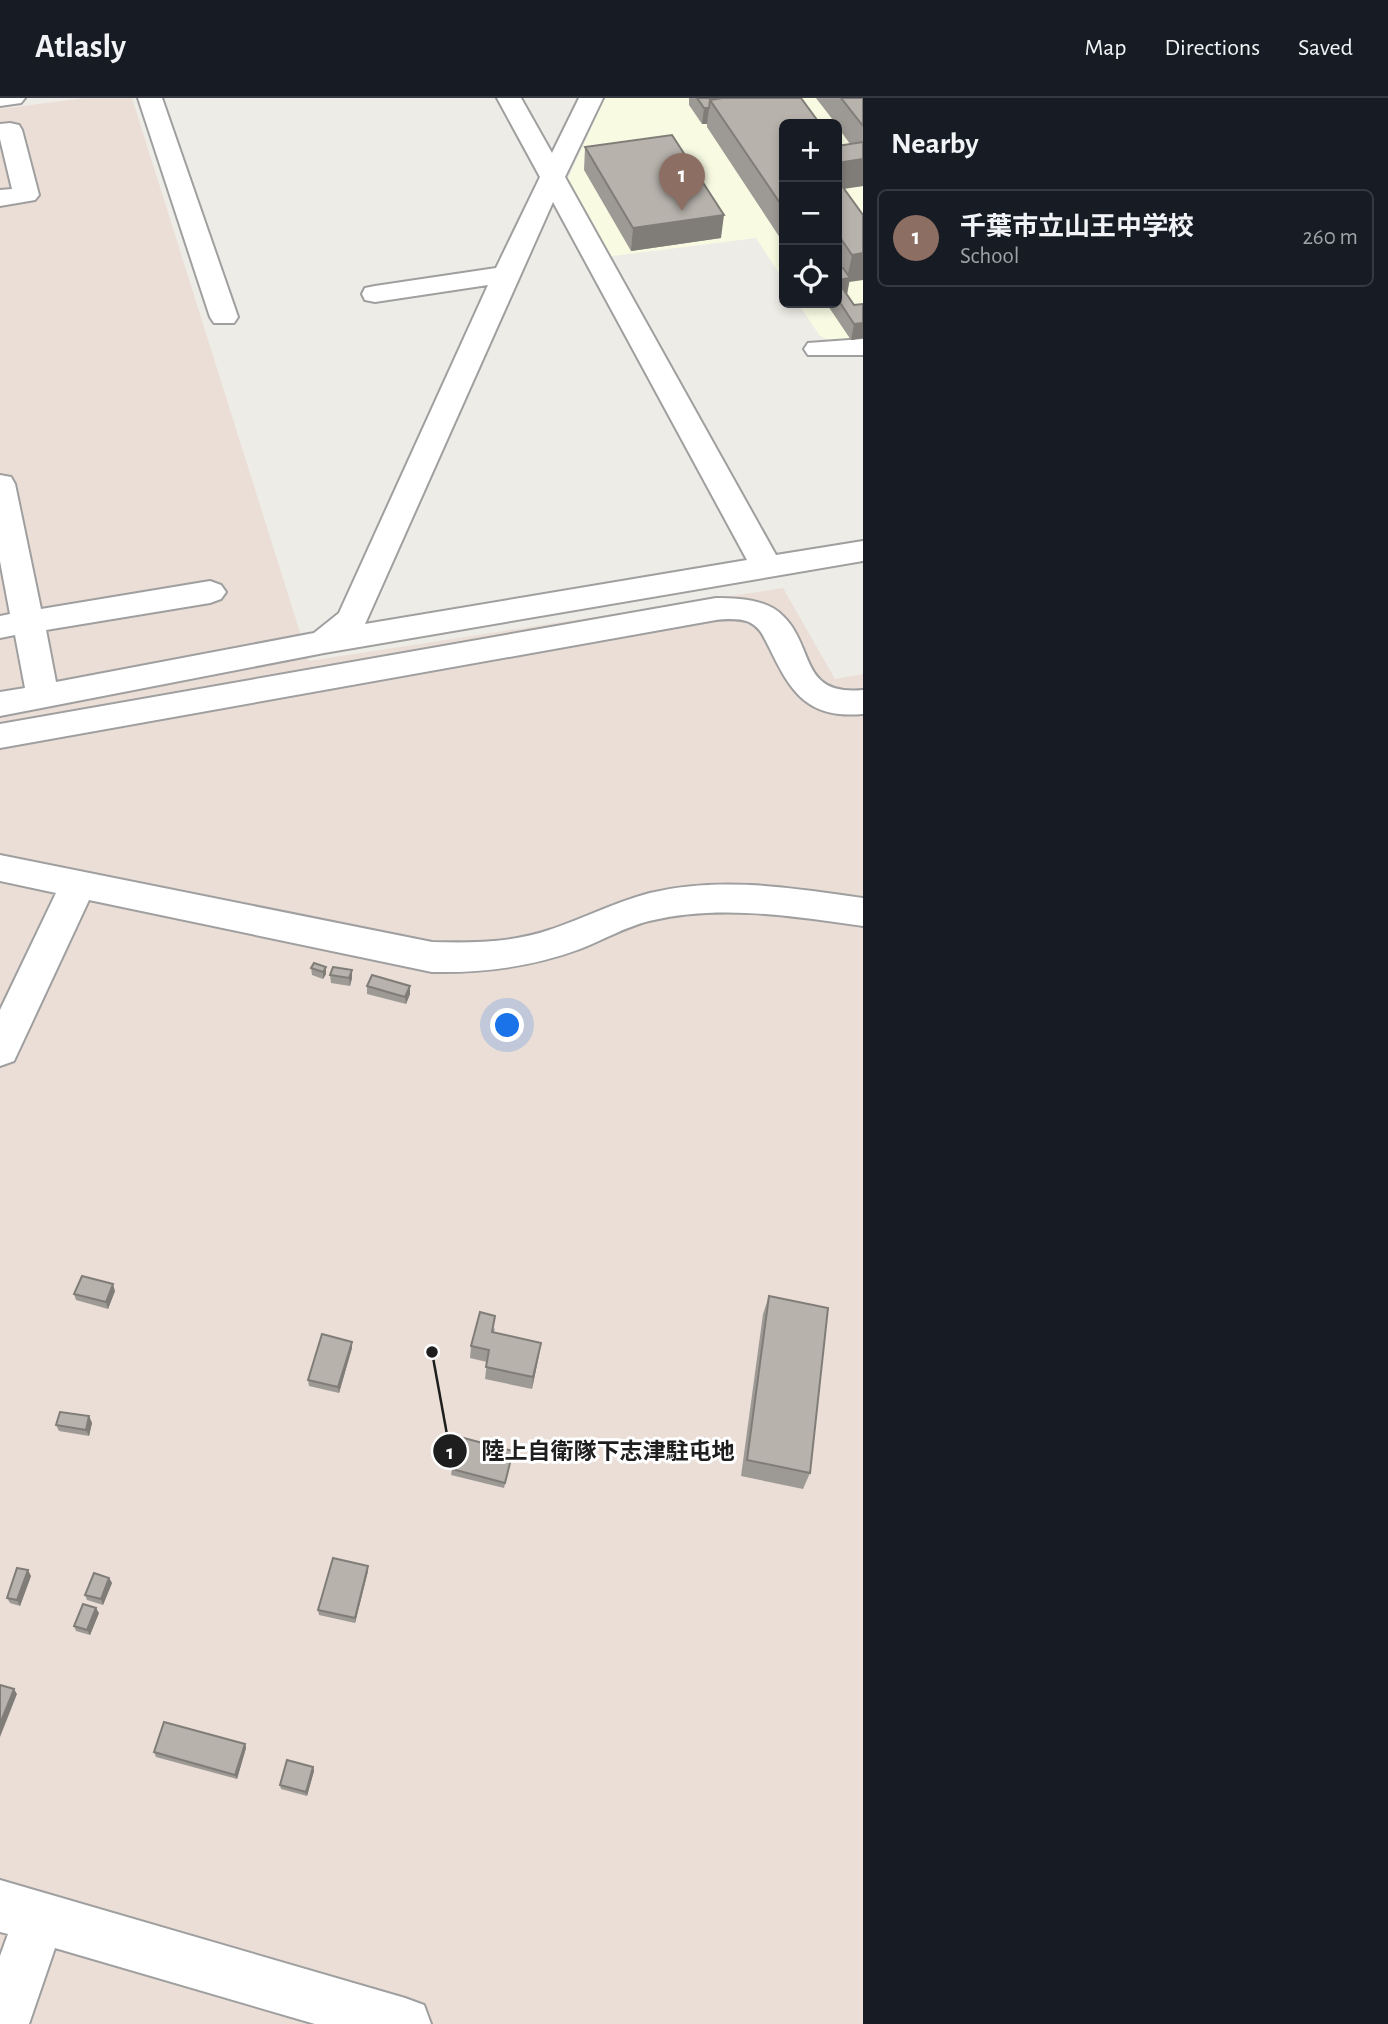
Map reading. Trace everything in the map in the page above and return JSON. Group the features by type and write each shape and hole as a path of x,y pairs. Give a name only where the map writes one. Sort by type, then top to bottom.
{"street":[{"path":"0,99 13,98"},
{"path":"150,98 224,317"},
{"path":"509,98 767,568"},
{"path":"324,642 352,619 506,274 590,98"},
{"path":"0,131 10,130 26,195 0,198"},
{"path":"375,294 506,274"},
{"path":"818,349 863,347"},
{"path":"0,484 13,624 43,697"},
{"path":"0,704 324,642 863,551"},
{"path":"13,624 210,592"},
{"path":"0,736 716,609 752,612 773,624 804,685 817,697 852,704 863,702"},
{"path":"0,868 79,882 432,957 484,958 535,949 663,904 718,898 775,900 863,912"},
{"path":"0,1050 79,882"},
{"path":"3,2024 19,1912 405,2024"}],"shaded area":[{"path":"85,98 132,98 309,661 783,588 835,679 863,674 863,2024 0,2024 0,109"},
{"path":"605,98 863,98 863,342 836,343 820,336 801,308 842,308 842,119 779,119 779,273 756,238 605,257 565,185"}],"building":[{"path":"697,98 722,98 710,100 709,108 704,108"},
{"path":"801,98 816,119 779,119 779,202 710,100"},
{"path":"841,98 863,98 863,126"},
{"path":"672,135 724,215 633,228 585,147"},
{"path":"863,142 863,159 842,162 842,145"},
{"path":"842,186 863,215 863,253 852,255 842,240"},
{"path":"842,268 843,268 850,278 842,279"},
{"path":"842,287 854,305 863,304 863,323 854,324 842,306"},
{"path":"314,963 326,967 323,972 311,968"},
{"path":"333,967 352,970 349,978 330,975"},
{"path":"372,975 410,986 405,997 367,986"},
{"path":"82,1276 113,1284 106,1302 74,1294"},
{"path":"769,1296 828,1308 810,1473 747,1460"},
{"path":"480,1312 495,1316 492,1332 541,1343 533,1377 486,1367 489,1350 471,1346"},
{"path":"322,1334 352,1342 338,1387 308,1380"},
{"path":"60,1412 89,1416 86,1430 56,1425"},
{"path":"460,1437 513,1451 505,1483 452,1469"},
{"path":"333,1558 368,1566 355,1618 318,1610"},
{"path":"17,1568 28,1570 17,1600 7,1598"},
{"path":"94,1573 109,1578 101,1599 85,1595"},
{"path":"83,1604 96,1608 87,1630 74,1626"},
{"path":"0,1685 14,1689 0,1724"},
{"path":"164,1722 245,1744 235,1775 154,1752"},
{"path":"287,1760 313,1767 306,1792 280,1785"}],"place":[{"name":"千葉市立山王中学校","path":"682,211"},
{"name":"陸上自衛隊下志津駐屯地","path":"432,1352"}]}
